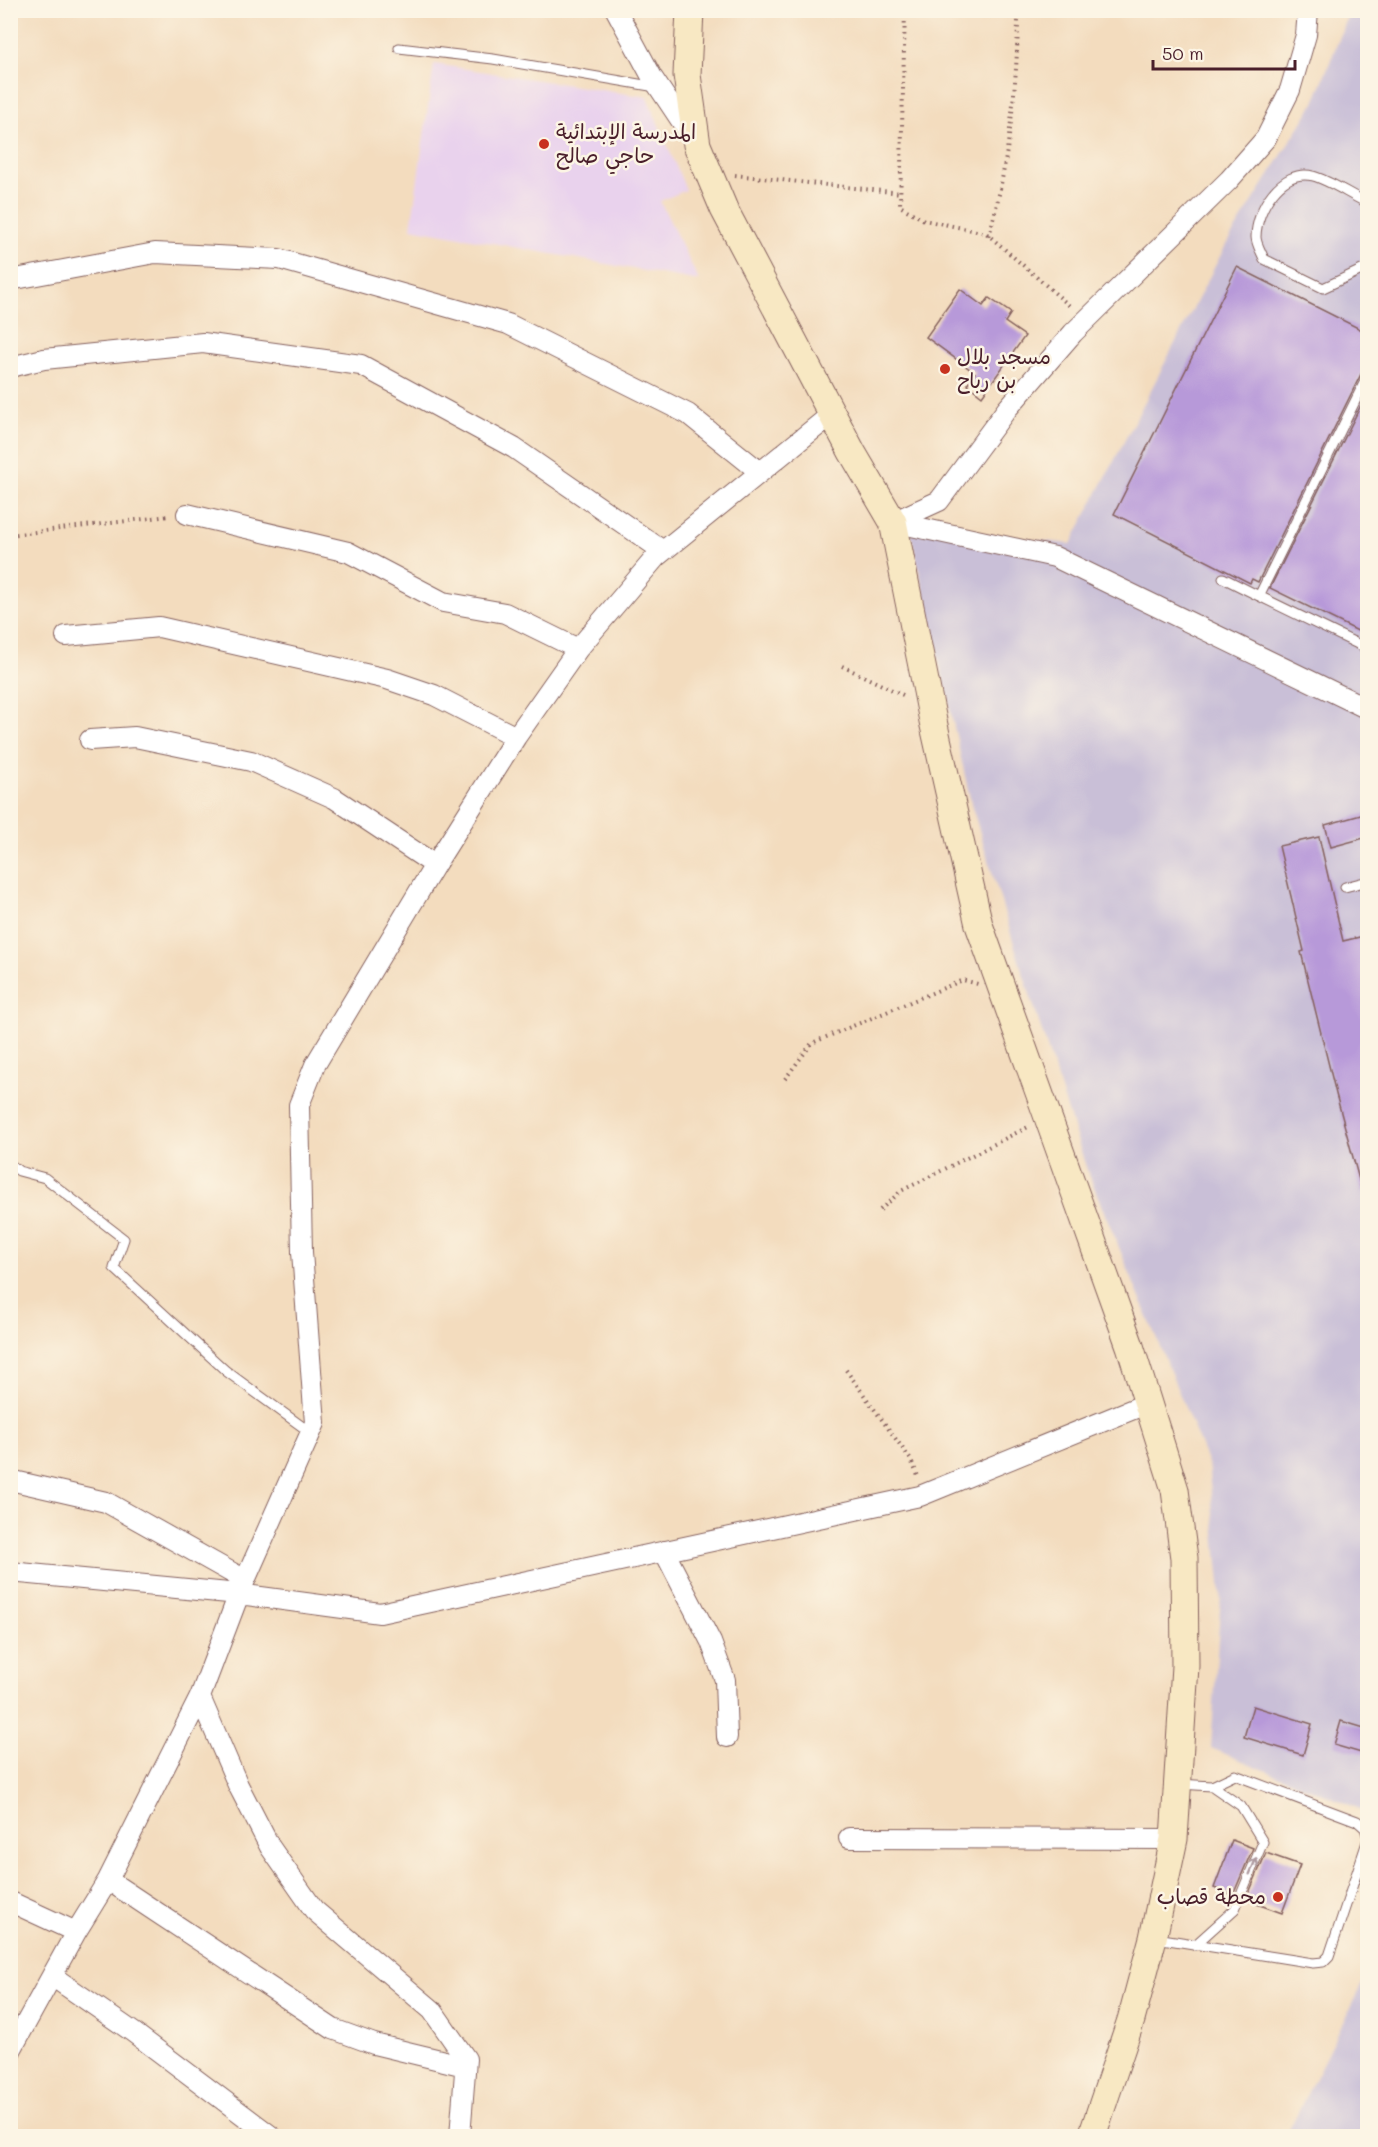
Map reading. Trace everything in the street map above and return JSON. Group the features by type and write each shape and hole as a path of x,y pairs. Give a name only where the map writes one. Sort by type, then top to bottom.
{"main road":[{"path":"690,10 687,75 697,145 724,209 832,414 893,522 930,708 979,925 1148,1403 1174,1490 1184,1558 1185,1666 1174,1839 1153,1938 1131,2020 1092,2136"}],"street":[{"path":"616,10 658,87 697,145"},
{"path":"893,522 939,501 1007,409 1086,320 1229,180 1266,138 1290,90 1306,35 1308,10"},
{"path":"10,280 154,253 279,259 508,324 688,414 760,472"},
{"path":"10,368 44,358 203,343 361,365 514,448 663,551"},
{"path":"10,2052 19,2018 52,1976 108,1880 201,1697 242,1587 315,1423 302,1252 299,1105 315,1065 435,865 516,737 578,649 663,551 832,414"},
{"path":"187,514 348,552 443,602 505,613 578,649"},
{"path":"893,522 1055,556 1368,709"},
{"path":"66,636 159,627 387,679 434,695 516,737"},
{"path":"90,740 135,737 251,761 334,798 435,865"},
{"path":"10,1572 242,1587 380,1613 926,1494 1148,1403"},
{"path":"10,1480 106,1502 242,1587"},
{"path":"664,1551 711,1642 725,1680 727,1737"},
{"path":"201,1697 238,1785 270,1847 314,1910 368,1959 432,2010 466,2059 460,2136"},
{"path":"849,1838 1174,1839"},
{"path":"108,1880 333,2029 374,2044 465,2066"},
{"path":"10,1886 14,1892 11,1903 76,1932"},
{"path":"52,1976 133,2032 271,2136"}],"lane":[{"path":"399,48 493,59 658,87"},
{"path":"1368,203 1311,176 1290,178 1276,189 1262,210 1256,238 1264,259 1323,288 1368,267"},
{"path":"1259,596 1368,375"},
{"path":"1223,578 1368,648"},
{"path":"1345,887 1368,881"},
{"path":"10,1164 19,1171 45,1178 124,1239 114,1268 226,1371 311,1433"},
{"path":"1153,1938 1313,1964 1323,1962 1329,1956 1368,1839 1365,1828 1357,1821 1235,1775 1212,1786 1178,1784"},
{"path":"1195,1945 1235,1910 1263,1842 1241,1806 1212,1786"}],"path":[{"path":"905,10 900,206 924,220 989,236 1086,320"},
{"path":"989,236 1001,193 1018,43 1018,10"},
{"path":"708,172 901,193"},
{"path":"10,535 187,514"},
{"path":"842,666 930,708"},
{"path":"785,1079 812,1043 963,980 1002,989"},
{"path":"880,1210 901,1191 1048,1117"},
{"path":"846,1370 911,1460 926,1494"}],"shaded area":[{"path":"1350,11 1367,11 1367,1812 1211,1748 1221,1593 1208,1463 1087,1170 1022,970 972,807 909,526 1071,544 1227,243 1314,103"},
{"name":"المدرسة الإبتدائية حاجي صالح","path":"434,64 647,97 686,190 660,201 699,281 411,228"},
{"path":"1367,1974 1367,2136 1286,2136"}],"building":[{"path":"1237,267 1368,333 1368,368 1362,372 1258,582 1252,579 1250,583 1114,514"},
{"path":"960,289 983,306 989,298 1011,313 1005,322 1025,336 982,396 967,384 975,373 926,337"},
{"path":"1368,391 1368,636 1270,588"},
{"path":"1368,813 1368,837 1331,847 1325,825"},
{"path":"1319,837 1343,941 1368,935 1368,1191 1362,1191 1336,1094 1301,952 1304,951 1279,846"},
{"path":"1253,1706 1312,1724 1303,1755 1244,1737"},
{"path":"1341,1721 1368,1729 1368,1755 1334,1745"},
{"path":"1232,1840 1253,1848 1233,1895 1214,1888"},
{"path":"1266,1853 1300,1865 1282,1913 1246,1900"}],"place":[{"name":"المدرسة الإبتدائية حاجي صالح","path":"544,144"},
{"name":"مسجد بلال بن رباح","path":"945,369"},
{"name":"محطة قصاب","path":"1278,1897"}]}
